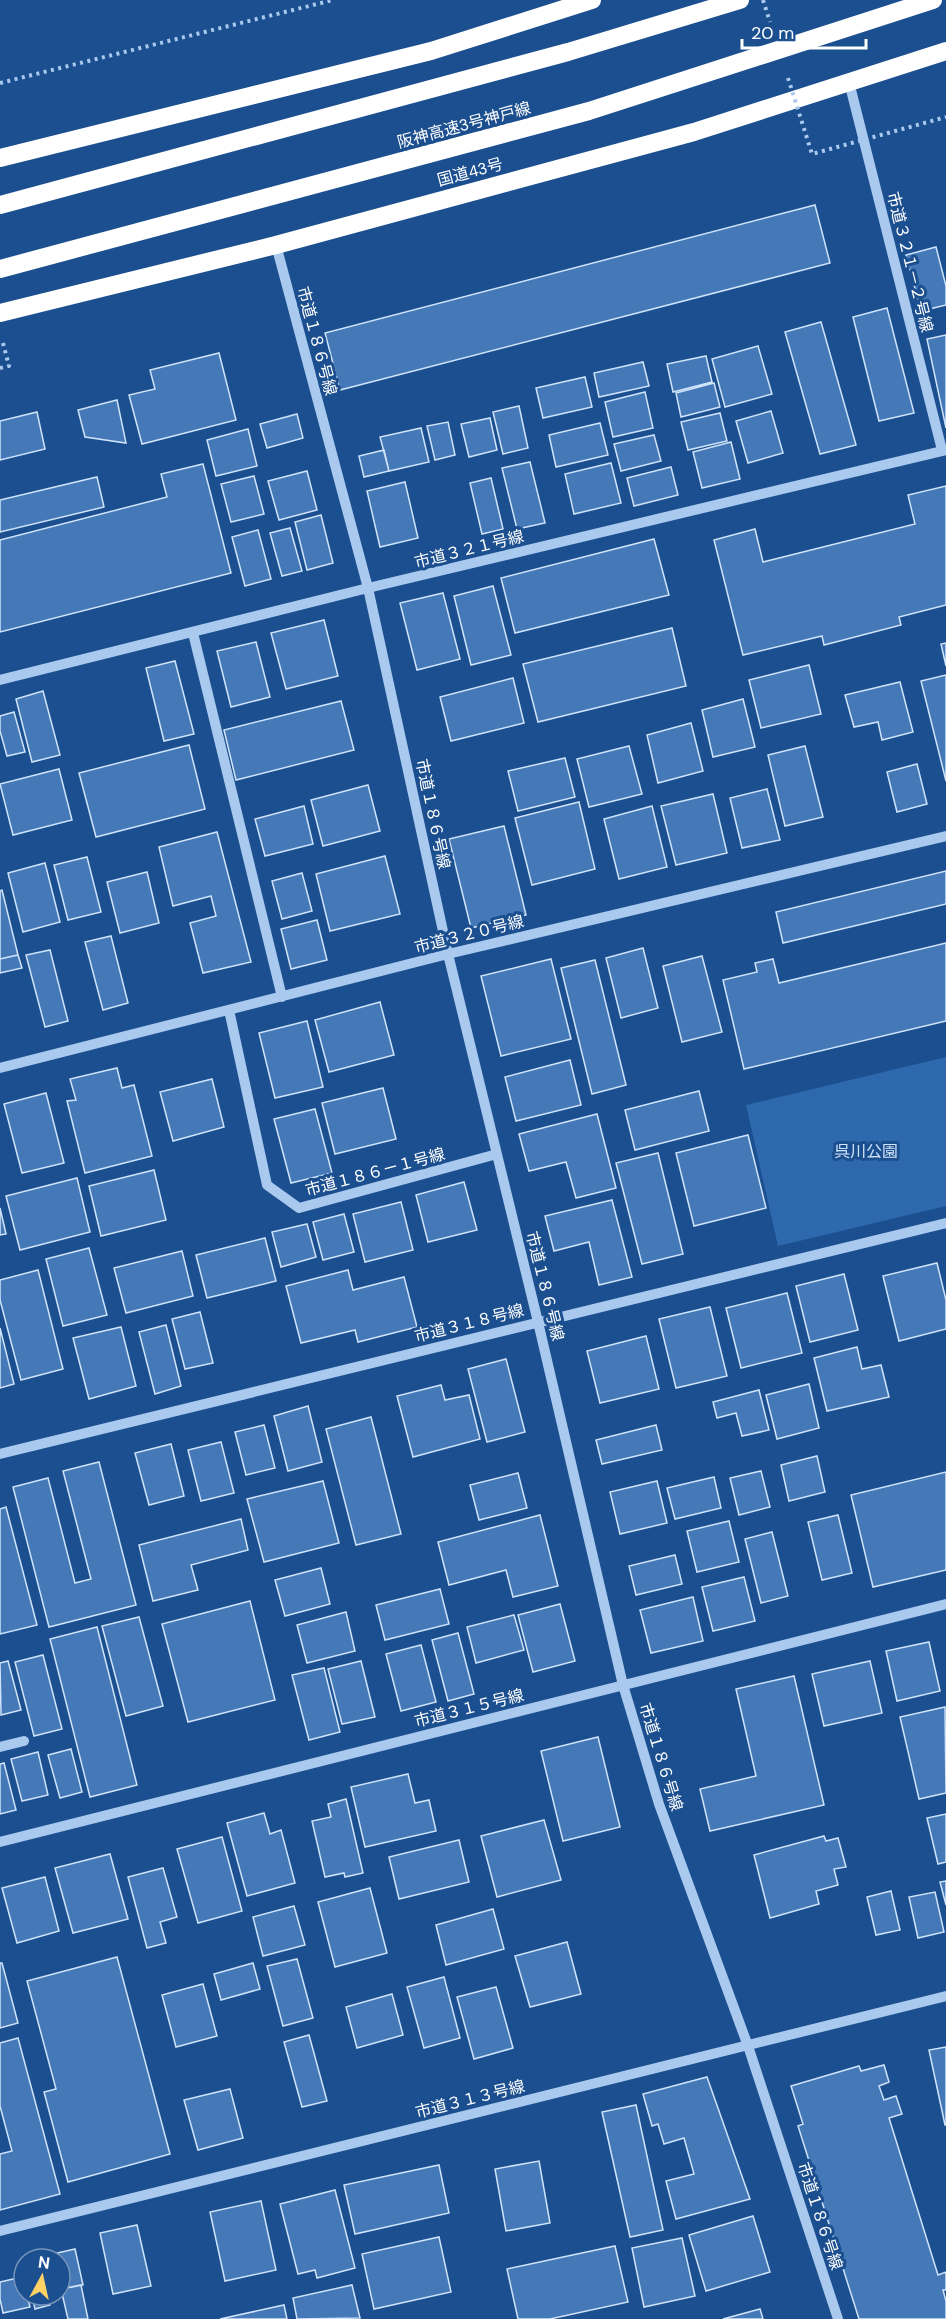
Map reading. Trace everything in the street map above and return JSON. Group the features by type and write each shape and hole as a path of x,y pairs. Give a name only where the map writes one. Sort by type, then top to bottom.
{"highway":[{"path":"0,158 431,51 592,0"},
{"path":"0,205 568,51 740,0"},
{"name":"阪神高速3号神戸線","path":"0,269 589,111 933,0"},
{"name":"国道43号","path":"0,313 276,245 694,132 946,51"}],"street":[{"name":"市道３２１－２号線","path":"849,82 944,450"},
{"name":"市道１８６号線","path":"276,245 368,588 448,954 538,1322 623,1685 659,1804 748,2046 838,2319"},
{"name":"市道３２１号線","path":"0,680 368,588 944,450"},
{"path":"193,633 282,998"},
{"name":"市道３２０号線","path":"0,1068 448,954 946,836"},
{"name":"市道１８６－１号線","path":"229,1010 267,1185 299,1208 497,1154"},
{"name":"市道３１８号線","path":"0,1454 946,1223"},
{"name":"市道３１５号線","path":"0,1842 946,1604"},
{"path":"0,1747 24,1741"},
{"name":"市道３１３号線","path":"0,2230 946,1996"}],"path":[{"path":"0,83 333,0"},
{"path":"763,0 774,33"},
{"path":"788,77 812,154 946,117"},
{"path":"0,368 9,366 2,340"}],"green space":[{"name":"呉川公園","path":"946,1057 946,1206 778,1246 746,1105"}],"building":[{"path":"815,205 830,263 340,390 325,333"},
{"path":"936,247 946,286 946,305 921,311 906,255"},
{"path":"887,308 914,413 879,421 853,317"},
{"path":"821,322 856,445 820,454 785,332"},
{"path":"946,335 946,428 927,339"},
{"path":"758,346 772,394 725,407 712,359"},
{"path":"219,353 236,420 142,444 129,395 155,389 150,370"},
{"path":"706,356 712,382 673,392 667,364"},
{"path":"643,362 649,386 599,397 594,373"},
{"path":"585,377 592,407 543,418 536,388"},
{"path":"714,383 720,407 681,417 676,393"},
{"path":"645,392 653,428 613,437 605,402"},
{"path":"117,400 126,443 85,437 78,410"},
{"path":"519,406 528,448 503,454 493,412"},
{"path":"771,411 783,453 748,463 736,421"},
{"path":"37,412 45,449 0,460 0,421"},
{"path":"720,413 727,441 688,450 681,422"},
{"path":"297,414 303,438 267,448 260,424"},
{"path":"490,418 497,450 469,457 461,424"},
{"path":"448,422 455,455 435,460 427,426"},
{"path":"600,423 608,455 556,467 549,435"},
{"path":"421,428 429,462 389,471 380,437"},
{"path":"248,429 257,466 216,476 207,440"},
{"path":"654,435 661,461 621,471 614,444"},
{"path":"731,442 740,479 702,488 693,452"},
{"path":"384,450 389,471 364,477 359,456"},
{"path":"530,462 545,523 517,529 502,468"},
{"path":"611,463 621,503 574,514 565,474"},
{"path":"203,464 231,573 0,632 0,540 167,497 161,474"},
{"path":"671,467 678,495 634,506 627,478"},
{"path":"307,471 317,510 279,520 268,481"},
{"path":"254,476 264,514 231,522 221,484"},
{"path":"97,477 104,507 0,532 0,500"},
{"path":"491,478 503,529 482,534 470,483"},
{"path":"405,482 418,538 380,547 367,491"},
{"path":"946,486 946,605 899,617 901,625 824,645 822,636 743,655 714,540 755,529 763,562 915,524 908,495"},
{"path":"321,515 333,563 307,570 295,522"},
{"path":"290,528 302,571 282,576 270,533"},
{"path":"258,530 271,579 245,586 232,537"},
{"path":"654,539 669,595 515,633 501,578"},
{"path":"493,586 511,655 471,665 454,596"},
{"path":"443,593 460,659 417,670 400,603"},
{"path":"324,620 338,676 286,689 271,633"},
{"path":"672,628 686,686 538,722 523,664"},
{"path":"256,642 270,697 231,707 217,651"},
{"path":"946,643 946,666 941,644"},
{"path":"175,661 194,734 164,741 146,668"},
{"path":"809,665 821,714 761,728 749,680"},
{"path":"946,675 946,781 921,681"},
{"path":"513,678 524,723 451,741 440,697"},
{"path":"900,682 913,732 882,740 878,722 854,727 845,695"},
{"path":"43,691 60,755 32,762 16,699"},
{"path":"743,699 755,747 713,757 702,710"},
{"path":"341,701 354,750 236,780 224,730"},
{"path":"14,712 25,752 7,756 0,731 0,716"},
{"path":"691,723 703,771 658,783 647,735"},
{"path":"189,745 205,809 96,837 79,773"},
{"path":"629,746 642,794 589,807 577,759"},
{"path":"805,746 823,817 785,826 768,755"},
{"path":"565,758 575,797 518,811 508,771"},
{"path":"917,764 927,804 897,812 887,772"},
{"path":"59,769 72,820 13,835 0,784"},
{"path":"368,785 380,831 323,846 311,800"},
{"path":"767,789 780,840 742,848 730,798"},
{"path":"713,794 727,853 676,865 661,806"},
{"path":"579,802 595,869 532,885 515,818"},
{"path":"304,806 313,844 265,856 255,819"},
{"path":"652,806 667,867 619,879 604,819"},
{"path":"504,826 526,915 471,928 449,839"},
{"path":"217,832 251,962 203,973 190,923 216,916 211,896 173,906 159,847"},
{"path":"385,856 400,914 330,931 316,874"},
{"path":"87,857 101,912 68,920 54,865"},
{"path":"45,863 60,922 23,932 8,873"},
{"path":"946,871 946,904 783,943 776,912"},
{"path":"147,872 159,923 120,933 107,882"},
{"path":"302,873 312,911 282,919 272,881"},
{"path":"2,890 18,955 0,959 0,891"},
{"path":"317,920 327,960 291,969 281,929"},
{"path":"111,936 128,1003 103,1010 85,942"},
{"path":"946,943 946,1021 744,1069 723,980 757,972 755,963 773,959 779,983"},
{"path":"643,948 658,1008 621,1018 606,958"},
{"path":"50,950 68,1021 45,1027 26,955"},
{"path":"18,955 22,968 0,973 0,959"},
{"path":"702,956 722,1032 682,1042 663,966"},
{"path":"551,959 571,1039 501,1056 481,976"},
{"path":"595,960 626,1085 592,1094 561,968"},
{"path":"380,1002 394,1055 329,1072 315,1020"},
{"path":"307,1021 323,1087 275,1098 259,1033"},
{"path":"570,1060 581,1105 516,1121 505,1077"},
{"path":"117,1068 122,1088 134,1085 152,1156 85,1173 67,1101 76,1100 70,1079"},
{"path":"212,1079 224,1127 173,1141 160,1092"},
{"path":"383,1088 396,1139 335,1154 322,1103"},
{"path":"699,1091 709,1131 635,1150 625,1110"},
{"path":"46,1093 64,1163 22,1173 4,1104"},
{"path":"315,1109 332,1173 291,1183 274,1119"},
{"path":"597,1114 616,1188 576,1198 566,1162 529,1171 519,1134"},
{"path":"748,1135 766,1208 694,1226 676,1153"},
{"path":"658,1153 683,1254 642,1264 616,1163"},
{"path":"154,1170 166,1220 101,1236 89,1186"},
{"path":"77,1178 90,1232 20,1250 6,1196"},
{"path":"464,1182 477,1230 428,1242 416,1195"},
{"path":"612,1200 632,1277 599,1285 589,1242 554,1251 545,1216"},
{"path":"401,1202 413,1250 365,1262 353,1214"},
{"path":"0,1208 6,1234 0,1235"},
{"path":"344,1214 354,1252 323,1260 313,1222"},
{"path":"307,1224 316,1257 281,1267 272,1232"},
{"path":"265,1238 276,1281 207,1298 196,1255"},
{"path":"89,1248 107,1315 63,1326 46,1259"},
{"path":"182,1251 193,1296 126,1313 114,1268"},
{"path":"937,1263 946,1300 946,1329 899,1341 883,1276"},
{"path":"38,1270 63,1369 21,1380 0,1300 0,1280"},
{"path":"348,1270 353,1290 404,1277 417,1327 358,1342 355,1330 301,1343 286,1286"},
{"path":"844,1274 858,1330 810,1342 796,1286"},
{"path":"787,1293 802,1353 741,1368 726,1308"},
{"path":"710,1307 727,1376 676,1388 659,1319"},
{"path":"200,1312 213,1363 185,1369 172,1319"},
{"path":"166,1325 181,1386 155,1394 139,1332"},
{"path":"121,1327 136,1386 89,1399 73,1338"},
{"path":"0,1328 14,1384 0,1388"},
{"path":"646,1336 659,1389 600,1403 587,1351"},
{"path":"857,1347 862,1369 881,1365 889,1397 827,1411 814,1358"},
{"path":"506,1359 525,1432 487,1442 468,1369"},
{"path":"809,1384 819,1428 777,1439 766,1395"},
{"path":"441,1385 445,1400 469,1395 480,1439 413,1457 397,1396"},
{"path":"759,1390 769,1430 742,1436 736,1413 717,1418 713,1402"},
{"path":"308,1406 322,1462 288,1471 274,1416"},
{"path":"371,1417 401,1534 356,1545 326,1429"},
{"path":"264,1425 275,1468 246,1475 235,1432"},
{"path":"656,1425 662,1450 602,1464 596,1440"},
{"path":"221,1442 234,1493 201,1501 188,1450"},
{"path":"171,1444 184,1496 149,1505 135,1453"},
{"path":"817,1456 825,1492 789,1501 781,1465"},
{"path":"99,1462 136,1605 49,1627 13,1487 48,1478 75,1583 91,1579 63,1471"},
{"path":"761,1471 770,1507 739,1515 730,1478"},
{"path":"946,1472 946,1570 873,1587 851,1495"},
{"path":"518,1473 527,1508 479,1520 470,1485"},
{"path":"714,1477 721,1508 675,1519 667,1488"},
{"path":"323,1481 339,1543 264,1562 247,1499"},
{"path":"657,1481 667,1523 620,1534 610,1492"},
{"path":"6,1507 37,1625 0,1634 0,1509"},
{"path":"540,1515 558,1586 513,1597 506,1570 449,1585 438,1542"},
{"path":"838,1515 852,1573 822,1580 808,1522"},
{"path":"241,1519 248,1550 191,1565 198,1590 153,1601 139,1545"},
{"path":"729,1521 739,1562 697,1572 687,1531"},
{"path":"772,1532 788,1596 761,1603 745,1539"},
{"path":"675,1555 682,1584 636,1595 629,1566"},
{"path":"321,1568 330,1604 285,1616 275,1580"},
{"path":"744,1577 755,1621 713,1631 702,1587"},
{"path":"440,1589 449,1624 385,1640 376,1605"},
{"path":"693,1597 703,1641 651,1653 640,1610"},
{"path":"250,1601 275,1700 188,1722 162,1624"},
{"path":"560,1604 575,1661 533,1672 518,1615"},
{"path":"346,1612 355,1651 307,1663 297,1625"},
{"path":"514,1615 524,1650 476,1663 467,1627"},
{"path":"139,1617 163,1706 126,1716 102,1626"},
{"path":"97,1627 137,1785 90,1797 50,1639"},
{"path":"458,1633 474,1694 448,1701 432,1640"},
{"path":"929,1642 940,1691 897,1701 886,1651"},
{"path":"421,1645 436,1702 401,1711 386,1654"},
{"path":"43,1655 62,1729 34,1736 15,1662"},
{"path":"8,1661 21,1710 1,1715 0,1663"},
{"path":"361,1661 375,1717 342,1724 328,1669"},
{"path":"870,1661 882,1713 824,1726 812,1674"},
{"path":"324,1668 340,1732 309,1740 292,1675"},
{"path":"794,1676 824,1805 710,1831 700,1789 756,1776 736,1689"},
{"path":"945,1707 946,1793 919,1799 900,1717"},
{"path":"598,1737 620,1827 563,1841 541,1751"},
{"path":"71,1749 82,1792 60,1798 48,1755"},
{"path":"38,1752 48,1795 22,1801 11,1759"},
{"path":"4,1763 16,1810 0,1814 0,1764"},
{"path":"408,1774 415,1803 429,1800 436,1831 365,1847 351,1787"},
{"path":"346,1799 363,1873 345,1877 344,1873 325,1877 312,1821 331,1817 328,1804"},
{"path":"264,1813 270,1834 281,1830 295,1883 247,1896 227,1823"},
{"path":"946,1814 946,1862 938,1864 927,1818"},
{"path":"544,1820 561,1880 497,1897 481,1836"},
{"path":"824,1836 826,1841 838,1838 846,1867 834,1869 838,1885 816,1891 819,1904 770,1918 754,1855"},
{"path":"222,1837 242,1911 198,1923 177,1849"},
{"path":"459,1840 469,1882 399,1899 389,1857"},
{"path":"110,1854 128,1919 73,1933 55,1868"},
{"path":"163,1868 177,1917 160,1922 166,1943 147,1948 128,1877"},
{"path":"45,1877 59,1931 17,1943 2,1888"},
{"path":"946,1881 946,1905 940,1882"},
{"path":"370,1888 387,1953 335,1967 318,1902"},
{"path":"891,1891 900,1930 876,1935 867,1897"},
{"path":"935,1892 944,1932 918,1938 909,1897"},
{"path":"294,1906 305,1945 263,1956 253,1917"},
{"path":"493,1909 504,1949 446,1965 436,1925"},
{"path":"567,1942 581,1994 530,2007 515,1956"},
{"path":"117,1957 170,2154 68,2182 44,2092 56,2089 27,1981"},
{"path":"297,1959 313,2018 283,2026 267,1966"},
{"path":"0,1963 2,1963 18,2023 0,2028"},
{"path":"253,1963 260,1989 221,2000 214,1974"},
{"path":"444,1977 460,2038 424,2048 407,1987"},
{"path":"203,1984 217,2036 176,2047 162,1995"},
{"path":"496,1987 513,2048 474,2059 457,1997"},
{"path":"392,1994 403,2035 357,2048 346,2007"},
{"path":"309,2035 327,2101 302,2107 284,2042"},
{"path":"18,2038 60,2194 0,2210 0,2154 12,2151 0,2106 0,2043"},
{"path":"946,2047 946,2125 945,2125 929,2050"},
{"path":"884,2065 889,2082 879,2086 884,2100 896,2096 902,2114 889,2118 938,2275 946,2272 946,2290 943,2290 946,2301 946,2319 859,2319 798,2126 803,2124 791,2086 859,2066 861,2071"},
{"path":"707,2077 750,2199 676,2219 666,2181 694,2174 684,2138 664,2144 658,2124 652,2126 643,2094"},
{"path":"230,2089 243,2138 198,2150 184,2100"},
{"path":"636,2105 663,2230 630,2237 602,2112"},
{"path":"539,2161 550,2223 506,2231 495,2169"},
{"path":"439,2165 449,2213 355,2234 344,2185"},
{"path":"335,2190 355,2268 317,2278 315,2270 298,2274 280,2204"},
{"path":"261,2201 276,2270 225,2281 210,2212"},
{"path":"753,2216 770,2272 706,2291 689,2235"},
{"path":"137,2225 151,2286 113,2294 100,2233"},
{"path":"439,2237 451,2292 374,2309 362,2254"},
{"path":"682,2238 695,2296 644,2307 632,2248"},
{"path":"615,2246 628,2302 550,2319 518,2319 507,2269"},
{"path":"75,2249 83,2285 72,2287 72,2250"},
{"path":"12,2279 12,2307 30,2307 3,2313 0,2282"},
{"path":"81,2285 88,2319 68,2319 65,2307 72,2307 72,2287"},
{"path":"352,2285 360,2318 297,2319 293,2298"},
{"path":"284,2305 287,2319 220,2319"},
{"path":"760,2309 763,2319 723,2319"}]}
